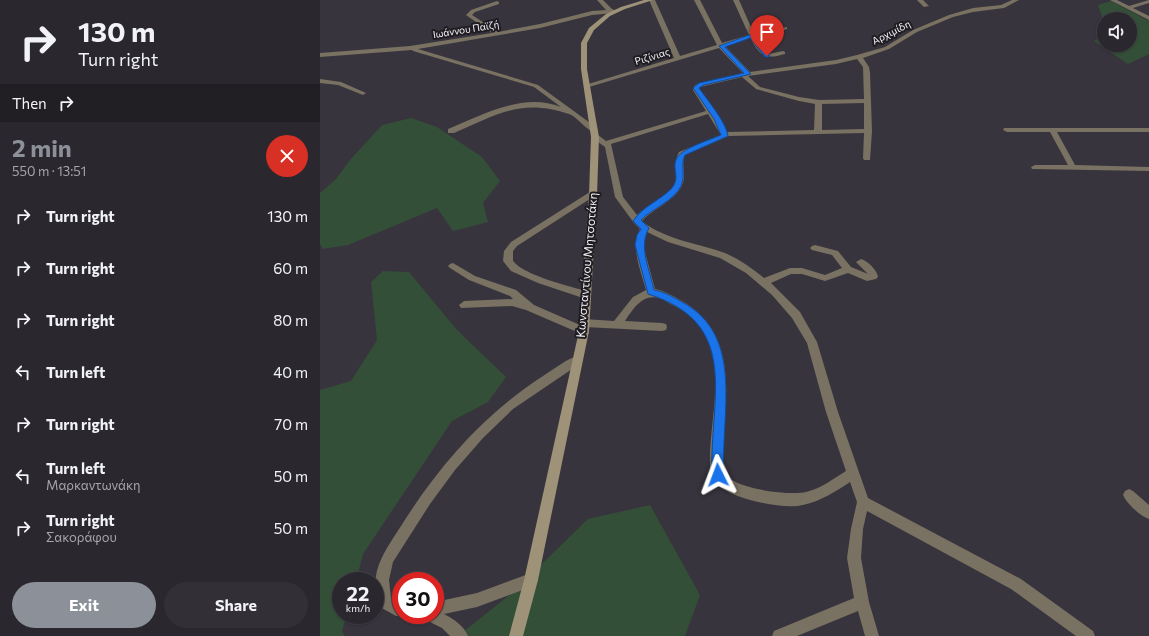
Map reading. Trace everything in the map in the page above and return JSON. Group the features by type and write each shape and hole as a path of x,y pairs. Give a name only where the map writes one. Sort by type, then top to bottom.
{"main road":[{"name":"Κωνσταντίνου Μητσοτάκη","path":"521,632 584,327 593,193 594,134 584,70 584,43 591,29 595,16 651,0"}],"street":[{"path":"600,0 612,11"},
{"path":"651,0 678,59"},
{"path":"697,0 721,46 758,88 799,99 819,102 868,101"},
{"path":"736,0 752,36 767,56 783,53"},
{"path":"920,0 926,6"},
{"name":"Αρχιμίδη","path":"712,111 696,90 697,86 745,74 836,62 859,57 881,50 915,31 951,16 973,10 1002,7 1016,0"},
{"path":"1113,0 1148,18"},
{"path":"1128,8 1149,1"},
{"path":"497,3 473,11 469,15 497,34"},
{"name":"Ιωάννου Παϊζή","path":"320,55 410,48 497,34 576,17 595,16"},
{"name":"Ριζίνιας","path":"587,86 752,36 785,28"},
{"path":"410,48 536,86 564,105 594,134 607,143 611,151 619,196 637,221 646,228 671,240 723,256 765,282 796,315 812,342 832,412 863,502 857,529 854,558 862,602 872,636"},
{"path":"859,57 866,67 868,101 867,158"},
{"path":"320,81 339,84 363,93"},
{"path":"818,132 819,102"},
{"path":"451,131 509,108 525,104 546,104 562,109 578,118"},
{"path":"607,143 712,111 725,134"},
{"path":"1007,130 1149,130"},
{"path":"1052,130 1073,168"},
{"path":"637,221 646,211 669,196 678,186 680,176 678,160 682,154 722,138 725,134 868,131"},
{"path":"1035,167 1149,169"},
{"path":"586,296 541,281 514,269 508,261 509,251 518,240 593,193"},
{"path":"646,228 641,235 639,245 651,292"},
{"path":"815,248 835,253 848,269 867,278 872,277 873,274 861,262"},
{"path":"453,266 472,278 513,293 531,308"},
{"path":"765,282 790,271 802,271 825,278 848,269"},
{"path":"617,324 639,296 651,292 661,294 690,310 700,319 711,335 716,347 722,380 717,464 718,475 725,483 751,493 796,500 817,495 853,474"},
{"path":"464,305 512,302 584,327 617,324 662,327"},
{"path":"392,606 385,602 382,584 384,566 429,494 468,445 509,406 545,380 577,360"},
{"path":"1129,495 1149,513"},
{"path":"863,502 900,524 936,540 1016,584 1088,636"},
{"path":"444,607 477,600 531,580"},
{"path":"779,636 862,602"},
{"path":"444,622 461,636"}],"green space":[{"path":"1111,1 1132,12 1100,12 1098,5"},
{"path":"1137,15 1149,21 1149,54 1128,64 1110,52 1137,52"},
{"path":"411,118 437,127 482,157 500,181 483,203 488,222 453,231 437,208 348,245 323,249 320,244 320,193 336,179 350,160 382,125"},
{"path":"383,271 409,272 457,330 506,377 488,402 452,421 363,554 358,572 332,572 332,624 344,624 342,631 345,636 320,636 320,390 351,381 377,340 371,282"},
{"path":"650,505 700,595 685,636 458,636 512,593 588,519"}],"route":[{"path":"718,475 717,449 722,380 716,347 711,335 700,319 690,310 661,294 651,292 639,245 641,235 646,228 637,221 646,211 669,196 678,186 680,180 678,160 682,154 697,146 713,142 725,136 724,131 717,119 696,90 697,86 702,84 748,74 721,46 752,36 767,56"}]}
